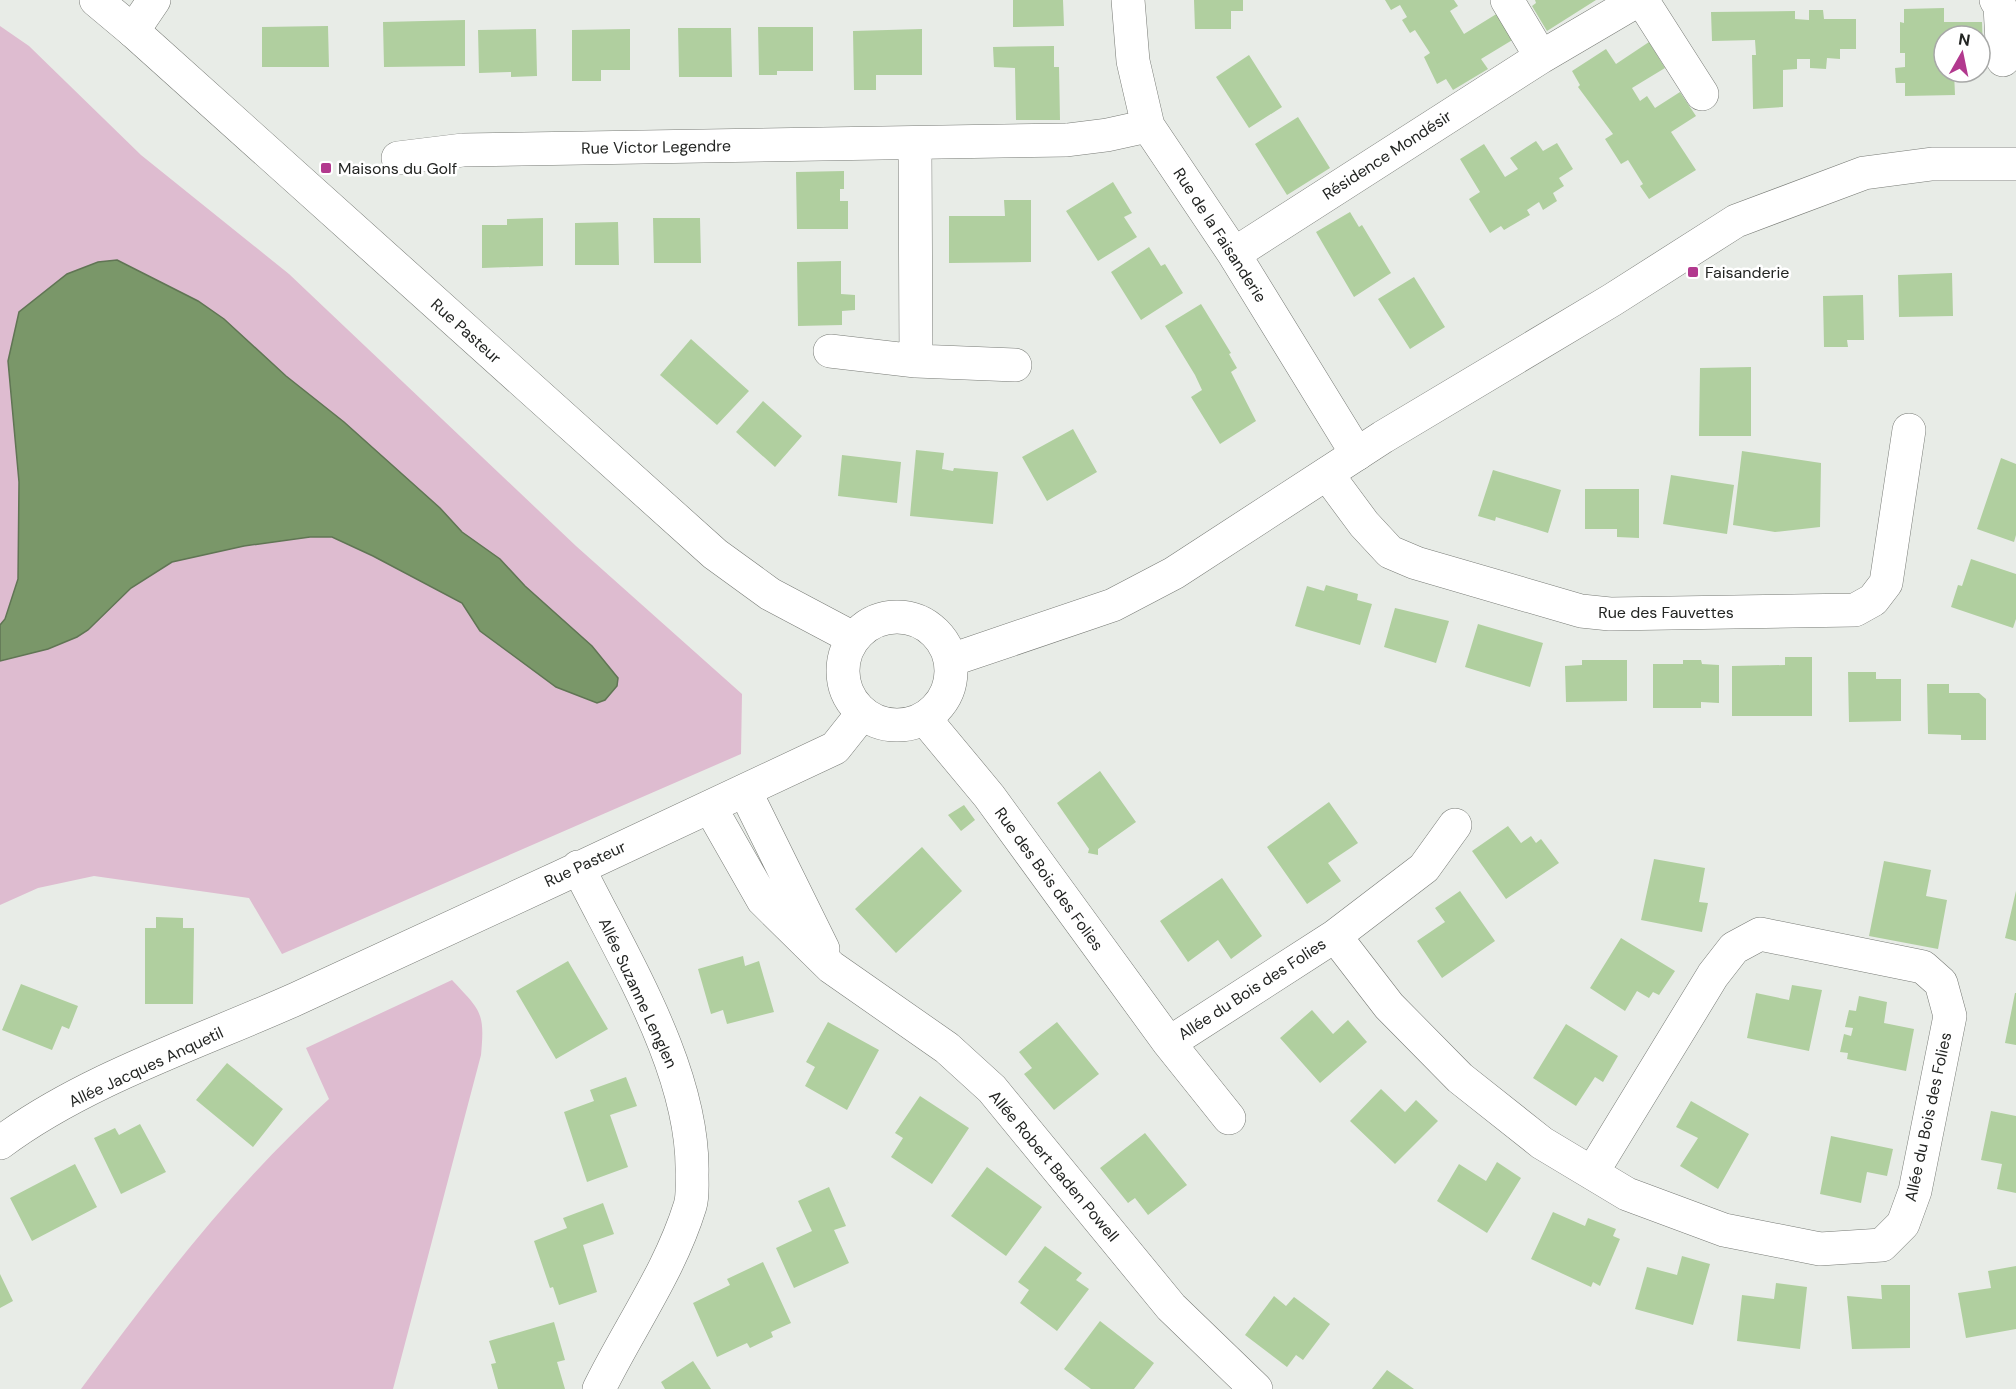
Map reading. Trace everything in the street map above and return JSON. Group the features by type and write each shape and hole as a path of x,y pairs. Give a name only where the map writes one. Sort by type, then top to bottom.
{"street":[{"name":"Rue Pasteur","path":"96,0 134,31 715,554 770,594 853,638"},
{"path":"134,31 154,0"},
{"name":"Rue de la Faisanderie","path":"1128,0 1132,61 1148,126 1234,254 1358,454"},
{"path":"1507,0 1541,57"},
{"name":"Résidence Mondésir","path":"1234,254 1541,57 1640,0 1702,94"},
{"path":"1996,0 2000,6 2003,60"},
{"name":"Rue Victor Legendre","path":"398,158 463,150 1067,140 1107,135 1148,126"},
{"path":"915,144 916,361"},
{"path":"951,660 1113,605 1174,573 1358,454 1612,300 1736,221 1864,173 1932,164 2016,165"},
{"path":"830,351 916,361 1015,365"},
{"name":"Rue des Fauvettes","path":"1327,474 1364,524 1390,552 1416,563 1581,611 1610,614 1855,610 1874,600 1886,583 1909,430"},
{"path":"901,616 931,628 944,643 951,660 951,678 946,696 925,719 907,726 879,724 862,714 849,699 842,681 844,654 853,638 861,629 878,620 901,616"},
{"name":"Rue Pasteur","path":"296,999 835,748 862,714"},
{"name":"Rue des Bois des Folies","path":"925,719 989,796 1169,1043 1229,1118"},
{"name":"Allée Robert Baden Powell","path":"745,791 831,967"},
{"name":"Allée Robert Baden Powell","path":"710,807 763,900 831,967 947,1048 992,1089 1171,1307 1256,1389"},
{"name":"Allée du Bois des Folies","path":"1169,1043 1335,936 1425,868 1455,825"},
{"name":"Allée Suzanne Lenglen","path":"578,867 662,1038 681,1089 693,1149 691,1203 673,1252 599,1389"},
{"name":"Allée du Bois des Folies","path":"1335,936 1389,1006 1460,1078 1542,1143 1592,1173 1627,1194 1724,1230 1820,1249 1882,1245 1903,1224 1915,1191 1950,1016 1941,984 1923,967 1760,934 1734,948 1713,975 1592,1173"},
{"name":"Allée Jacques Anquetil","path":"0,1143 17,1130 100,1085 296,999"}],"shaded area":[{"path":"0,26 29,46 141,155 289,274 576,546 742,694 741,754 282,954 249,898 94,876 38,888 0,905"},
{"path":"117,260 198,301 224,319 286,376 344,422 440,508 462,532 500,559 525,586 592,646 618,678 617,686 605,700 597,703 556,687 480,631 462,603 332,537 310,537 244,546 172,562 131,588 88,630 77,637 48,649 0,661 0,625 5,619 18,579 19,482 8,361 19,312 67,274 98,262"},
{"path":"452,980 479,1013 482,1030 481,1055 393,1389 81,1389 167,1275 198,1238 261,1166 329,1099 306,1048"}],"building":[{"path":"1013,0 1063,0 1064,26 1013,27"},
{"path":"1194,0 1243,0 1243,11 1231,11 1231,29 1195,29"},
{"path":"1385,0 1454,0 1458,6 1450,11 1464,34 1498,13 1514,39 1481,59 1488,69 1453,90 1446,79 1437,84 1424,57 1430,53 1415,30 1410,33 1402,20 1407,17 1400,5 1391,10"},
{"path":"1535,0 1596,0 1547,31 1532,6 1536,3"},
{"path":"1944,8 1944,22 1982,22 1982,24 1932,24 1932,84 1955,84 1955,95 1905,96 1905,83 1896,83 1895,68 1905,67 1905,53 1900,53 1900,22 1904,23 1904,9"},
{"path":"1809,10 1823,10 1824,19 1856,19 1856,49 1840,49 1840,59 1827,58 1826,69 1810,68 1810,59 1797,59 1797,69 1783,70 1783,107 1753,109 1752,55 1756,55 1755,40 1712,41 1711,12 1795,11 1795,19 1809,20"},
{"path":"465,20 465,66 384,67 383,22"},
{"path":"328,26 329,67 262,67 262,27"},
{"path":"758,27 813,27 813,71 777,71 777,75 759,75"},
{"path":"678,28 731,28 732,77 679,77"},
{"path":"536,29 537,76 511,77 511,72 479,73 478,30"},
{"path":"630,29 630,70 601,70 601,81 572,81 572,30"},
{"path":"922,29 922,75 876,75 876,90 854,90 853,31"},
{"path":"1649,42 1665,68 1632,88 1640,101 1647,96 1655,108 1680,92 1696,116 1671,132 1696,170 1649,199 1640,186 1643,184 1628,160 1621,164 1605,139 1613,134 1578,87 1580,85 1572,71 1606,49 1616,64"},
{"path":"1054,46 1054,67 1059,67 1060,120 1016,120 1015,68 994,67 993,47"},
{"path":"1249,55 1282,107 1249,128 1216,77"},
{"path":"1298,117 1330,168 1287,195 1255,144"},
{"path":"1536,141 1543,151 1557,143 1573,169 1559,178 1564,186 1553,193 1557,201 1543,210 1539,202 1527,210 1530,215 1504,230 1501,226 1490,233 1469,199 1480,192 1460,159 1484,144 1505,177 1518,169 1510,158"},
{"path":"844,171 844,189 840,189 840,201 848,201 848,229 797,229 796,172"},
{"path":"1113,182 1132,213 1124,217 1137,237 1098,261 1066,211"},
{"path":"1004,200 1031,200 1031,262 949,263 949,216 1005,216"},
{"path":"1350,212 1359,227 1362,225 1391,273 1354,297 1316,232"},
{"path":"543,218 543,266 482,268 482,225 507,225 507,219"},
{"path":"653,218 700,218 701,263 654,263"},
{"path":"618,222 619,265 575,265 575,223"},
{"path":"1149,247 1161,266 1165,264 1183,293 1141,320 1111,272"},
{"path":"841,261 841,294 855,295 855,310 842,311 842,325 798,326 797,262"},
{"path":"1952,273 1953,316 1899,317 1898,275"},
{"path":"1414,277 1445,327 1410,349 1378,299"},
{"path":"1863,295 1864,340 1847,340 1848,347 1824,347 1823,296"},
{"path":"1201,304 1231,353 1229,354 1237,368 1231,372 1256,421 1220,444 1191,397 1202,390 1165,326"},
{"path":"691,339 749,391 717,425 660,375"},
{"path":"1751,367 1751,436 1699,436 1700,368"},
{"path":"763,401 802,436 775,467 736,432"},
{"path":"1073,429 1097,472 1047,501 1022,457"},
{"path":"916,450 944,453 942,469 998,472 993,524 910,516"},
{"path":"1742,451 1821,463 1820,527 1775,532 1733,525"},
{"path":"842,455 901,462 897,503 838,496"},
{"path":"2001,458 2016,464 2016,535 2014,542 1977,529"},
{"path":"1493,470 1561,490 1548,533 1496,517 1495,521 1478,516"},
{"path":"1671,475 1734,485 1727,534 1663,524"},
{"path":"1585,489 1639,489 1639,538 1617,537 1617,529 1585,529"},
{"path":"1971,559 2016,574 2016,619 2013,628 1951,607 1958,585 1962,586"},
{"path":"1326,585 1358,594 1357,600 1372,604 1360,645 1295,626 1307,586 1324,591"},
{"path":"1395,608 1449,621 1436,663 1384,647"},
{"path":"1478,624 1543,643 1530,687 1465,667"},
{"path":"1785,657 1812,657 1812,716 1732,716 1732,666 1785,665"},
{"path":"1582,660 1627,660 1627,701 1566,702 1565,666 1582,665"},
{"path":"1683,660 1701,660 1702,664 1719,665 1719,703 1701,702 1701,708 1653,708 1653,664 1683,664"},
{"path":"1848,672 1876,672 1876,679 1901,679 1901,721 1849,722"},
{"path":"1927,684 1949,684 1949,693 1979,693 1986,699 1986,740 1961,740 1961,735 1928,734"},
{"path":"1100,771 1136,822 1098,849 1098,855 1088,853 1089,849 1057,803"},
{"path":"1329,802 1358,843 1328,863 1341,881 1307,904 1267,847"},
{"path":"964,805 975,820 961,831 948,815"},
{"path":"1508,826 1521,843 1531,836 1536,843 1541,839 1559,863 1506,899 1472,851"},
{"path":"922,847 962,891 896,953 855,909"},
{"path":"1654,859 1705,868 1699,902 1708,903 1702,932 1641,920"},
{"path":"1884,861 1931,870 1926,896 1947,900 1938,949 1869,936"},
{"path":"1222,878 1262,936 1231,959 1218,940 1188,962 1160,921"},
{"path":"1460,891 1495,941 1442,978 1417,941 1445,922 1435,908"},
{"path":"2016,891 2016,941 2005,938"},
{"path":"156,917 183,918 183,928 194,928 193,1004 145,1004 145,928 156,928"},
{"path":"1621,938 1675,971 1659,995 1653,992 1649,998 1637,991 1625,1011 1590,988"},
{"path":"743,956 745,966 759,961 774,1012 727,1024 723,1010 711,1014 698,969"},
{"path":"568,961 608,1029 556,1059 516,991"},
{"path":"21,984 78,1006 69,1029 62,1026 52,1050 2,1030"},
{"path":"1792,985 1822,990 1809,1051 1747,1038 1756,993 1789,1000"},
{"path":"2016,993 2016,1045 2005,1043"},
{"path":"1859,996 1887,1002 1884,1023 1914,1029 1906,1071 1847,1059 1848,1053 1840,1052 1844,1034 1851,1036 1853,1028 1845,1027 1849,1010 1856,1011"},
{"path":"1312,1010 1333,1034 1348,1020 1367,1042 1320,1083 1280,1038"},
{"path":"828,1022 879,1050 847,1110 805,1086 815,1067 806,1062"},
{"path":"1057,1022 1099,1074 1054,1110 1024,1074 1032,1068 1019,1052"},
{"path":"1566,1024 1618,1056 1603,1082 1595,1077 1576,1106 1533,1078"},
{"path":"227,1063 283,1109 253,1147 196,1100"},
{"path":"626,1077 637,1106 610,1115 628,1167 587,1182 564,1112 594,1101 590,1090"},
{"path":"1381,1089 1405,1112 1416,1100 1438,1121 1395,1164 1350,1121"},
{"path":"920,1096 969,1128 932,1184 891,1157 903,1138 895,1133"},
{"path":"1691,1101 1749,1134 1718,1189 1680,1166 1698,1138 1676,1127"},
{"path":"1991,1111 2016,1116 2016,1193 1997,1189 2002,1164 1981,1160"},
{"path":"140,1124 166,1172 121,1194 94,1138 115,1128 119,1135"},
{"path":"1145,1133 1187,1185 1148,1215 1135,1198 1128,1203 1100,1168"},
{"path":"1831,1136 1893,1149 1887,1176 1867,1172 1861,1203 1820,1194"},
{"path":"1497,1162 1521,1178 1487,1233 1437,1201 1459,1164 1486,1181"},
{"path":"75,1164 97,1207 32,1241 10,1198"},
{"path":"987,1167 1042,1207 1006,1256 951,1216"},
{"path":"829,1187 846,1226 834,1230 849,1263 794,1288 776,1248 812,1231 798,1201"},
{"path":"603,1203 614,1234 583,1245 597,1292 559,1305 553,1287 550,1288 534,1241 567,1228 563,1218"},
{"path":"1553,1212 1585,1226 1588,1218 1616,1229 1613,1236 1620,1239 1600,1286 1593,1282 1591,1287 1531,1259"},
{"path":"1045,1246 1082,1273 1076,1280 1089,1289 1057,1331 1020,1303 1029,1290 1018,1282"},
{"path":"1682,1256 1710,1264 1693,1325 1635,1309 1647,1267 1677,1275"},
{"path":"763,1262 791,1323 771,1332 773,1337 750,1348 747,1343 717,1357 693,1303 730,1285 727,1279"},
{"path":"2016,1266 2016,1329 1966,1338 1958,1293 1991,1288 1988,1271"},
{"path":"0,1274 13,1301 0,1308"},
{"path":"1776,1283 1807,1287 1800,1349 1737,1341 1742,1295 1774,1299"},
{"path":"1881,1285 1910,1285 1910,1348 1852,1349 1847,1296 1882,1299"},
{"path":"1274,1296 1286,1306 1294,1297 1330,1324 1303,1360 1296,1355 1287,1367 1245,1335"},
{"path":"1100,1321 1154,1363 1134,1389 1091,1389 1064,1369"},
{"path":"554,1322 565,1360 557,1362 565,1389 498,1389 491,1364 496,1363 489,1341"},
{"path":"693,1361 711,1389 665,1389 661,1382"},
{"path":"1387,1370 1414,1389 1372,1389"}],"place":[{"name":"Maisons du Golf","path":"326,168"},
{"name":"Faisanderie","path":"1693,272"}]}
